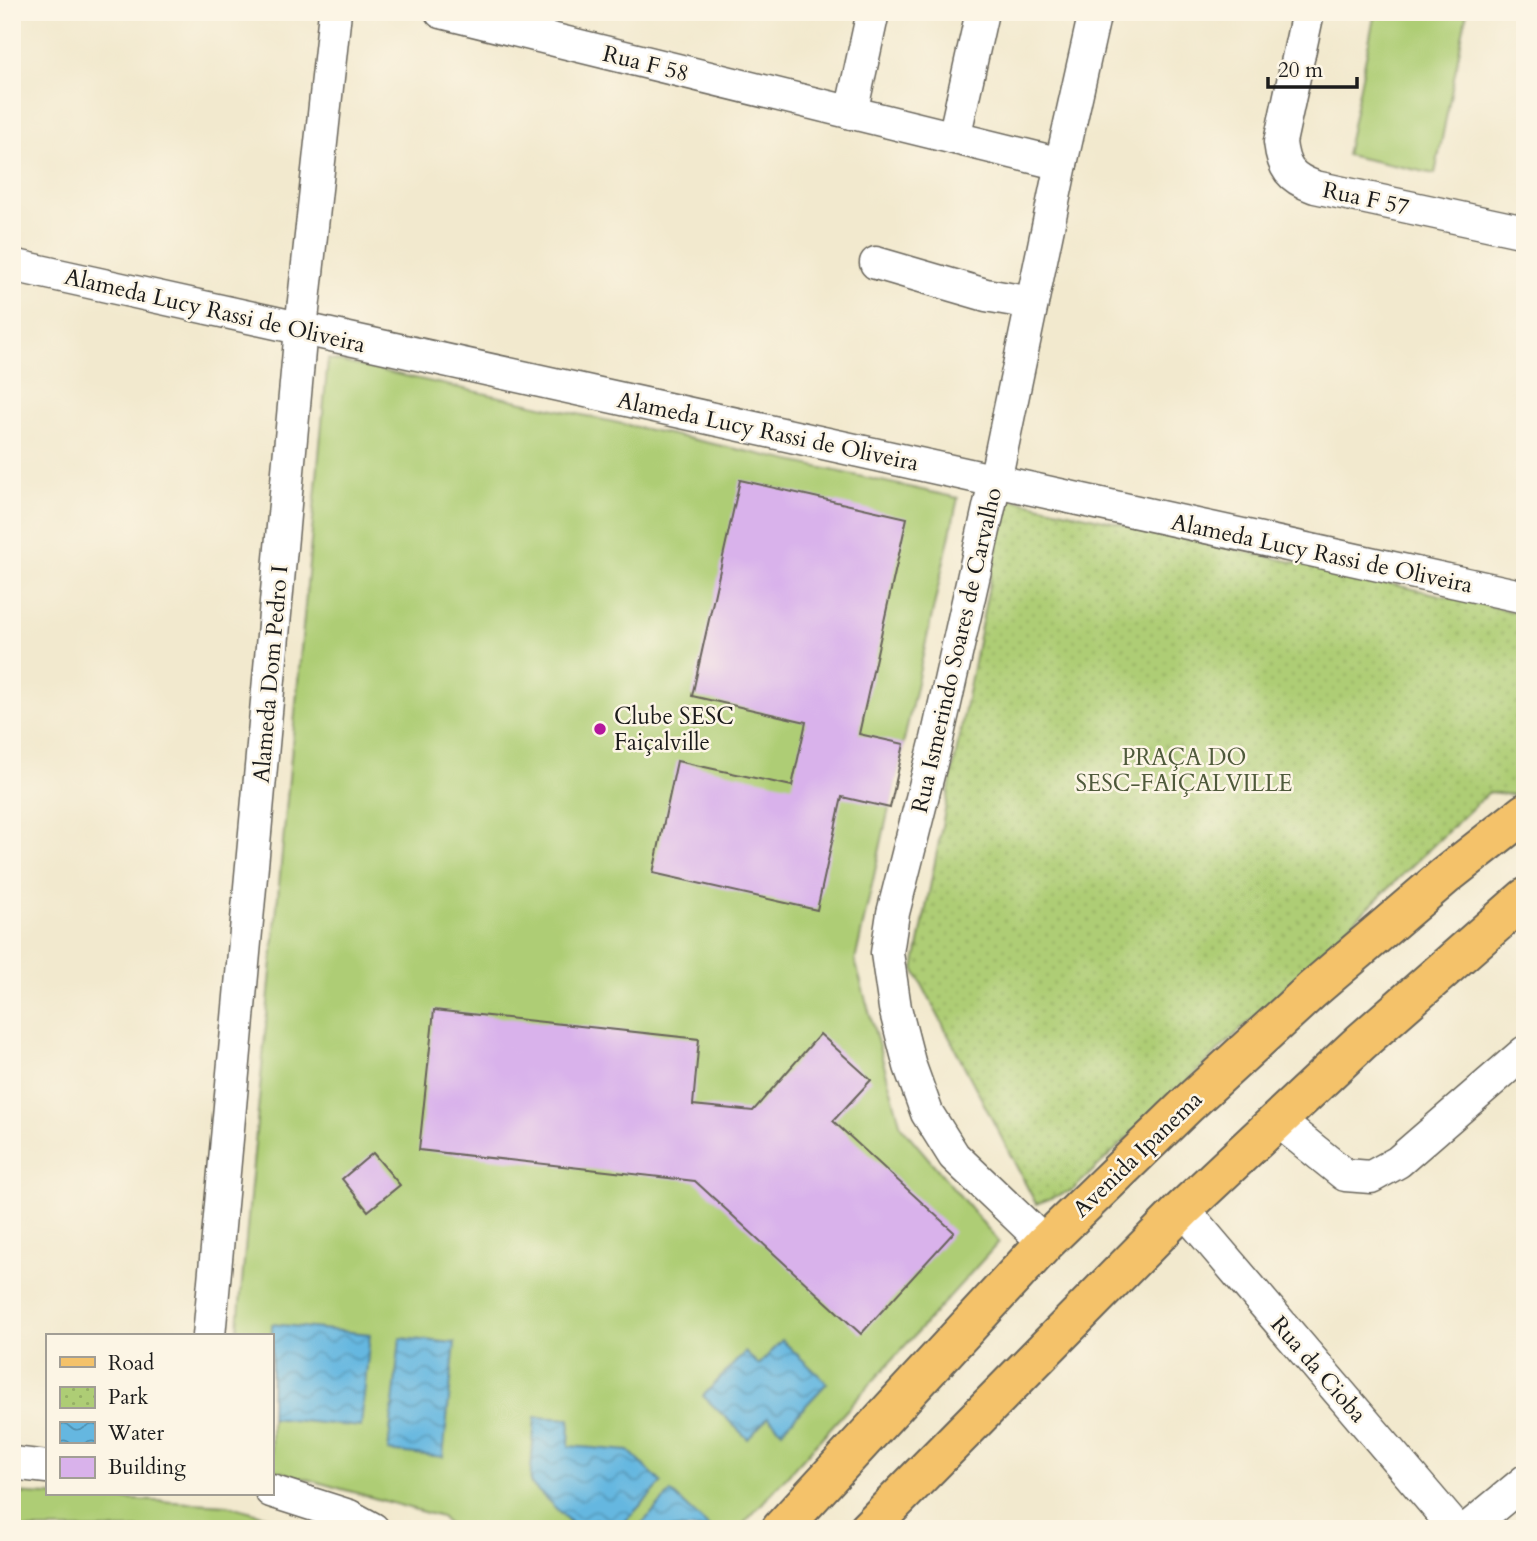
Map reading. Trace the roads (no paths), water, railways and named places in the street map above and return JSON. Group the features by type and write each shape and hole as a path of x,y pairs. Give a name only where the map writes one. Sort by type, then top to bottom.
{"main road":[{"name":"Avenida Ipanema","path":"781,1529 1045,1243 1188,1104 1312,990 1445,876 1525,813"},
{"path":"868,1529 1182,1209 1361,1042 1525,898"}],"street":[{"name":"Alameda Dom Pedro I","path":"209,1334 301,330 335,12"},
{"name":"Rua F 58","path":"441,12 1061,164"},
{"path":"851,113 873,12"},
{"path":"954,138 982,12"},
{"name":"Rua Ismerindo Soares de Carvalho","path":"1045,1243 954,1156 926,1113 895,1008 887,953 893,913 937,739 995,481 1095,12"},
{"name":"Rua F 57","path":"1308,12 1280,142 1288,171 1300,181 1314,187 1525,232"},
{"path":"876,264 986,295 1032,303"},
{"name":"Alameda Lucy Rassi de Oliveira","path":"12,265 1525,597"},
{"path":"1277,1120 1345,1175 1371,1177 1398,1162 1525,1052"},
{"name":"Rua da Cioba","path":"1182,1209 1456,1529"},
{"path":"12,1463 46,1466"},
{"path":"1466,1529 1525,1481"},
{"path":"273,1492 349,1516 373,1529"}],"water":[{"path":"272,1324 370,1334 361,1427 273,1418"},
{"path":"400,1338 455,1343 443,1457 388,1451"},
{"path":"782,1340 827,1383 782,1431 768,1417 748,1439 703,1396 745,1352 759,1365"},
{"path":"535,1417 570,1419 569,1446 629,1451 662,1483 618,1529 605,1529 596,1520 584,1529 577,1529 530,1483"},
{"path":"671,1492 710,1528 637,1529"}],"place":[{"name":"Clube SESC Faiçalville","path":"600,729"}],"park label":[{"name":"PRAÇA DO SESC-FAIÇALVILLE","path":"1184,770"}]}
